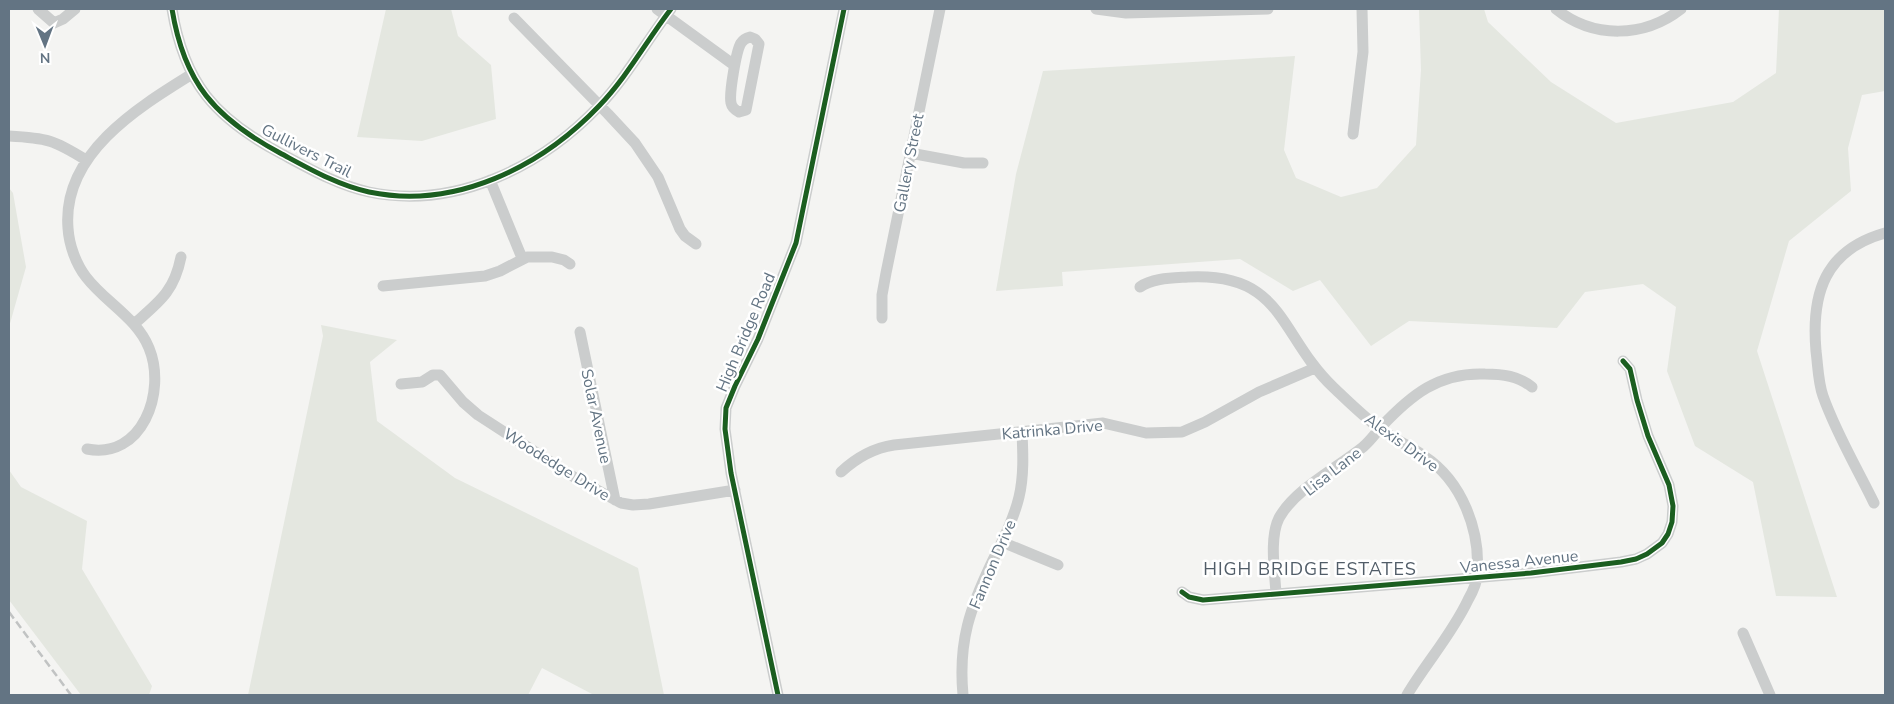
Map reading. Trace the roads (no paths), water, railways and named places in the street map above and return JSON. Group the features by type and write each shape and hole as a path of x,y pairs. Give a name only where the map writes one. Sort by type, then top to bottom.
{"street":[{"path":"38,9 54,22 63,19 76,9"},
{"name":"Gullivers Trail","path":"172,9 177,36 192,74 208,100 240,129 298,163 338,182 369,192 407,196 433,195 458,191 509,172 540,154 573,130 600,105 665,11"},
{"name":"High Bridge Road","path":"778,695 727,449 726,408 734,386 758,339 796,243 844,9"},
{"name":"Gallery Street","path":"882,318 882,295 940,9"},
{"path":"1096,9 1118,13 1268,9"},
{"path":"1353,134 1363,52 1362,9"},
{"path":"1556,9 1581,25 1590,28 1606,31 1623,31 1656,23 1681,9"},
{"path":"665,11 734,65"},
{"path":"514,18 627,134 648,161 662,185 680,229 685,236 696,244"},
{"path":"747,38 755,39 759,44 746,110 743,112 739,112 732,105 734,65 741,43 747,38"},
{"path":"87,449 110,450 125,442 143,424 150,408 154,388 152,360 146,342 134,324 105,298 85,276 75,258 70,242 67,219 70,196 78,172 86,160 115,129 136,112 192,74"},
{"path":"9,136 36,137 50,140 86,160"},
{"path":"910,153 964,163 983,162"},
{"path":"490,180 522,258"},
{"path":"1874,503 1835,425 1823,395 1815,340 1816,313 1820,291 1826,276 1837,259 1862,241 1885,233"},
{"path":"383,286 485,276 500,271 522,258 552,256 570,264"},
{"path":"134,324 161,300 172,286 181,257"},
{"name":"Alexis Drive","path":"1140,287 1154,281 1187,277 1222,277 1241,283 1265,298 1283,318 1315,368 1380,429 1425,456 1438,467 1456,489 1465,506 1475,537 1477,578 1454,625 1406,695"},
{"name":"Solar Avenue","path":"580,332 615,500"},
{"name":"Vanessa Avenue","path":"1182,592 1189,597 1203,600 1477,578 1621,562 1648,554 1664,540 1672,522 1672,496 1648,436 1630,369 1623,361"},
{"name":"Katrinka Drive","path":"841,472 864,456 886,446 979,435 1102,423 1146,433 1182,432 1205,422 1259,392 1315,368"},
{"name":"Lisa Lane","path":"1276,594 1275,536 1280,517 1300,495 1364,446 1418,392 1454,376 1478,373 1509,376 1519,379 1532,387"},
{"name":"Woodedge Drive","path":"401,384 422,382 433,374 440,375 463,402 478,414 577,479 626,504 639,505 735,490"},
{"name":"Fannon Drive","path":"963,695 963,644 967,622 1020,495 1022,432"},
{"path":"1002,542 1058,565"},
{"path":"1743,633 1770,695"}],"railway":[{"path":"9,612 71,695"}],"district":[{"name":"HIGH BRIDGE ESTATES","path":"1310,569"}]}
